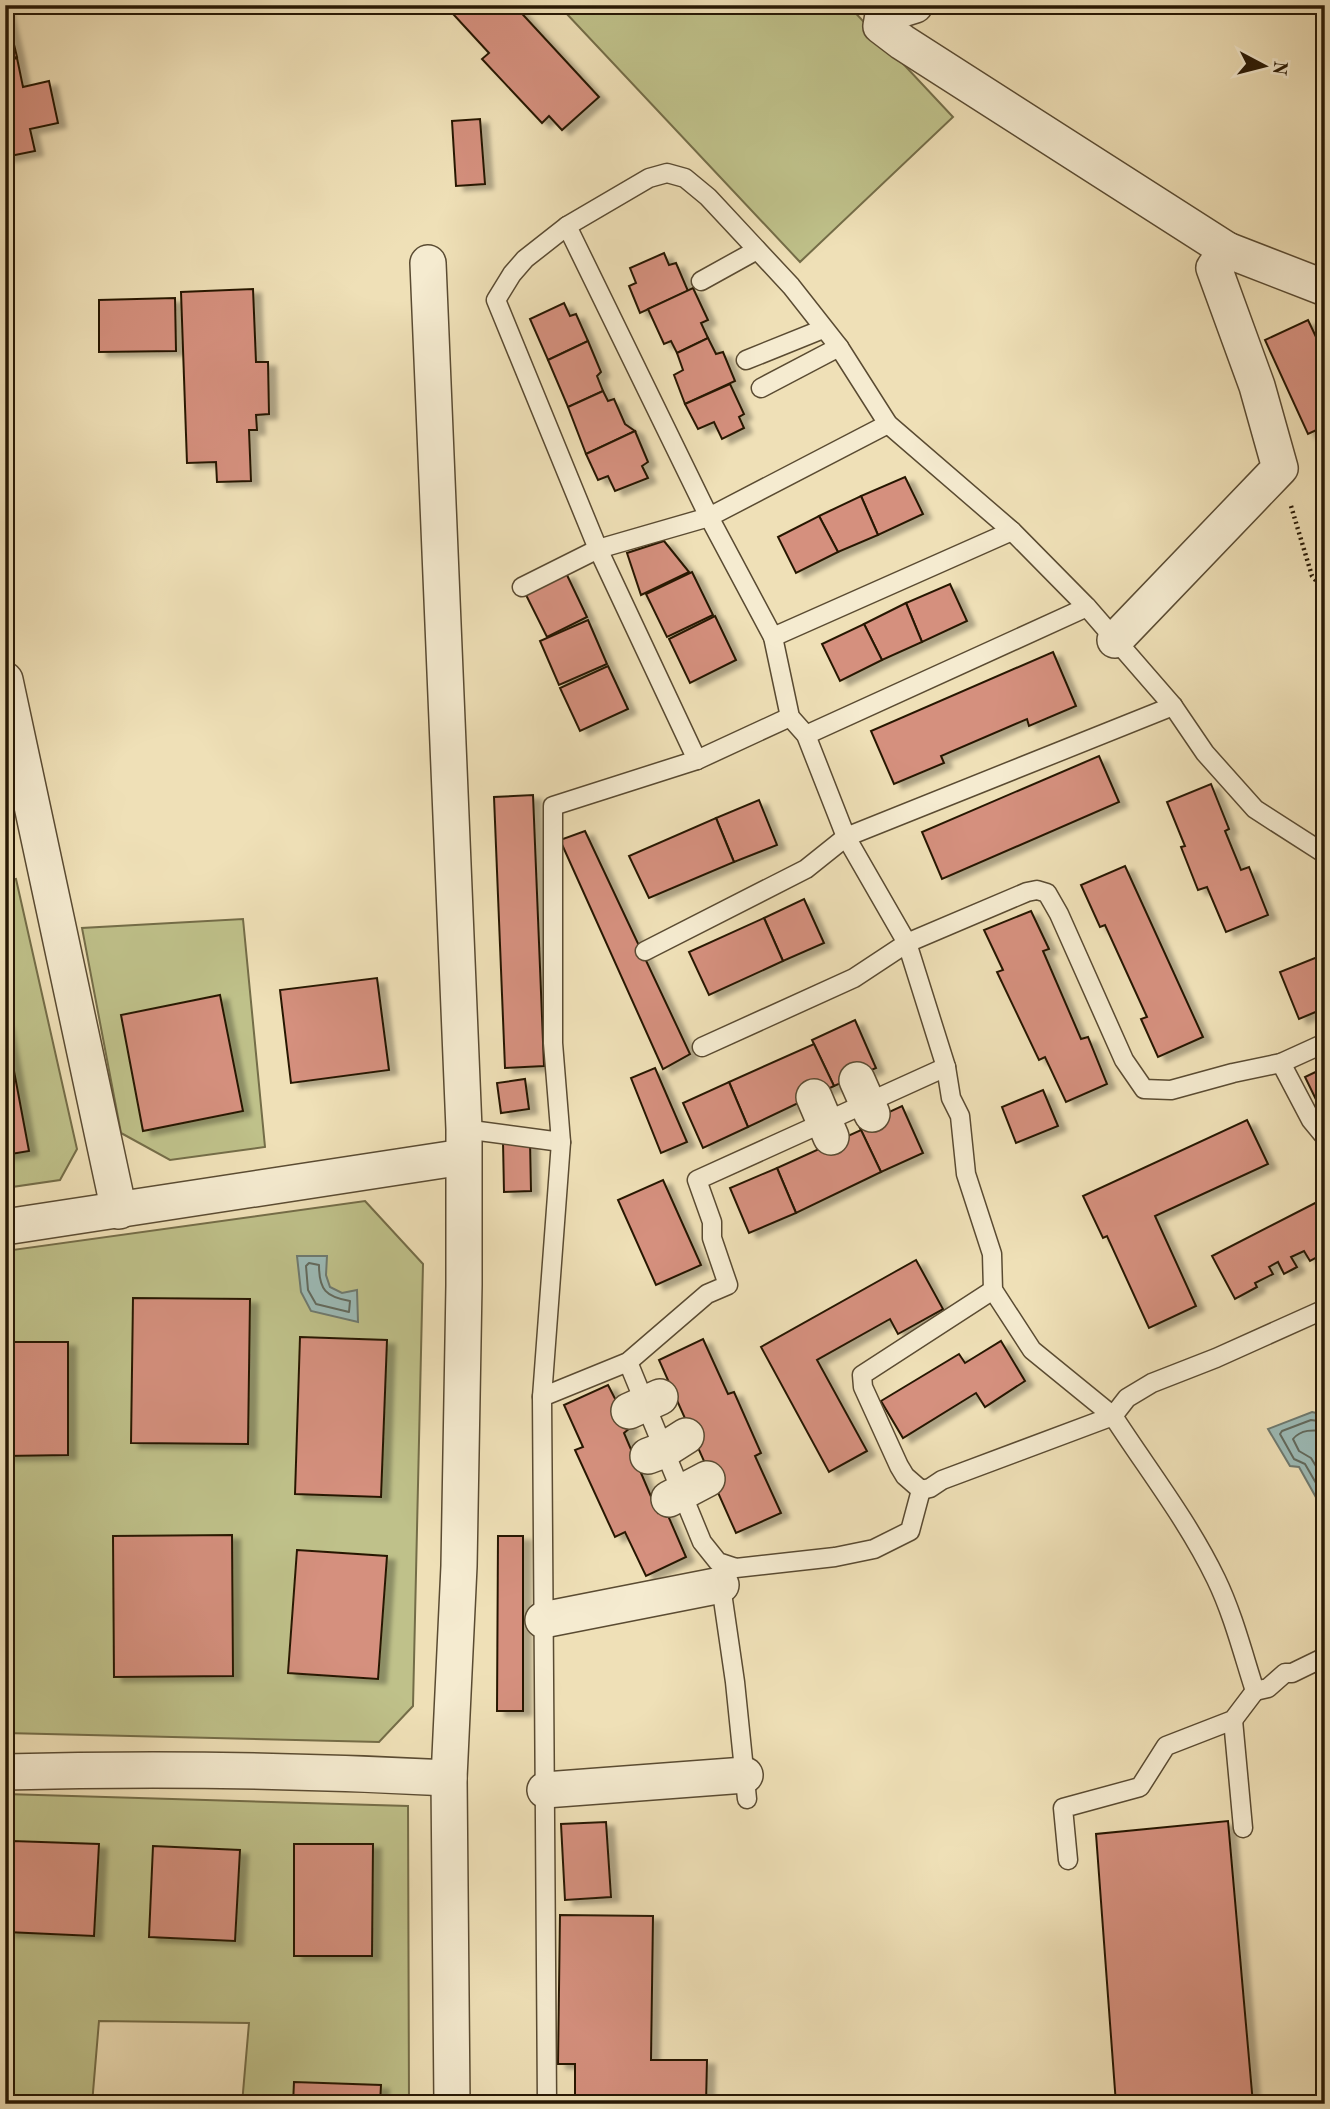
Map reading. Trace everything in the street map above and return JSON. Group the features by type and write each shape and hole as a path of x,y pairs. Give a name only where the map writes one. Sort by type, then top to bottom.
{"street":[{"path":"915,5 884,15 881,26 1227,250 1325,288"},
{"path":"1115,640 1280,468 1257,386 1214,268 1227,250"},
{"path":"428,264 464,1143 459,1539 449,1778 452,2104"},
{"path":"5,680 13,751 119,1210"},
{"path":"5,1227 119,1210 464,1143"},
{"path":"543,1620 719,1573"},
{"path":"5,1772 127,1769 449,1778"},
{"path":"545,1790 746,1787"}],"lane":[{"path":"697,760 598,548 496,300 525,259 567,226 649,178 667,173 685,178 708,197 791,286 839,347 888,425 1012,531 1087,607 1173,706 1205,753 1255,809 1325,854"},
{"path":"567,226 709,517 773,637 790,717 806,735 846,837 907,943 946,1067 951,1098 960,1116 966,1174 992,1254 993,1290 1032,1350 1113,1416 1172,1501 1217,1580 1255,1691"},
{"path":"701,281 757,250"},
{"path":"746,360 824,329"},
{"path":"761,388 839,347"},
{"path":"522,587 598,548 709,517 888,425"},
{"path":"773,637 1012,531"},
{"path":"806,735 1087,607"},
{"path":"645,951 806,869 846,837 1173,706"},
{"path":"547,2104 542,1397 561,1142 554,1043 552,806 697,760 790,717"},
{"path":"702,1047 854,978 907,943 1037,890 1047,893 1059,914 1124,1060 1144,1089 1171,1090 1281,1063 1325,1043"},
{"path":"1281,1063 1311,1120 1325,1137"},
{"path":"542,1397 628,1362 708,1294 728,1285 712,1238 712,1222 697,1180 865,1099 946,1067"},
{"path":"464,1143 561,1142"},
{"path":"921,1490 905,1476 899,1466 863,1387 862,1375 993,1290"},
{"path":"921,1490 1113,1416 1127,1398 1153,1383 1325,1309"},
{"path":"628,1362 685,1490 702,1542 719,1573 735,1682 746,1787"},
{"path":"719,1573 736,1568 835,1557 874,1549 910,1531 921,1490"},
{"path":"1068,1860 1063,1808 1140,1787 1166,1746 1233,1720 1255,1691 1268,1688 1285,1673 1292,1673 1325,1657"},
{"path":"1233,1720 1243,1828"}],"path":[{"path":"1280,468 1312,576 1325,591"}],"green space":[{"path":"572,5 848,5 953,117 800,262 565,12"},
{"path":"16,879 77,1149 60,1180 5,1188 5,881"},
{"path":"243,919 265,1147 170,1160 121,1133 82,928"},
{"path":"365,1201 423,1264 413,1706 379,1742 5,1733 5,1251"},
{"path":"5,1794 408,1806 409,2104 242,2104 249,2023 99,2021 92,2104 5,2104"}],"water":[{"path":"297,1256 327,1256 326,1275 330,1287 342,1293 357,1290 358,1322 311,1311 301,1292"},
{"path":"1312,1412 1325,1415 1325,1498 1318,1501 1299,1467 1290,1466 1268,1429"}],"building":[{"path":"464,5 514,5 599,97 562,130 549,116 542,123 482,59 489,53 454,15"},
{"path":"5,7 17,57 5,59"},
{"path":"17,58 23,87 49,81 58,123 30,129 35,151 5,157 5,61"},
{"path":"480,119 485,184 456,186 452,121"},
{"path":"664,253 669,265 676,263 688,291 640,313 629,286 636,283 630,268"},
{"path":"693,288 708,320 701,323 708,338 677,353 671,341 664,344 648,309"},
{"path":"253,289 256,362 268,362 269,414 256,415 257,430 249,430 251,481 217,482 216,462 187,463 181,292"},
{"path":"175,298 176,351 99,352 99,300"},
{"path":"564,303 570,316 576,314 588,341 548,360 530,319"},
{"path":"1308,320 1325,356 1325,426 1308,434 1265,340"},
{"path":"708,338 716,354 723,352 735,381 685,404 674,375 683,370 677,353"},
{"path":"588,341 601,372 597,376 603,391 568,407 548,360"},
{"path":"730,384 744,414 739,417 744,428 722,439 714,422 698,429 685,404"},
{"path":"603,391 608,401 614,399 625,424 635,431 586,454 568,407"},
{"path":"635,431 648,462 642,466 648,478 615,491 608,476 598,480 586,454"},
{"path":"905,477 923,514 878,535 861,496"},
{"path":"861,496 878,535 838,552 819,516"},
{"path":"819,516 838,552 796,573 778,537"},
{"path":"664,541 689,572 641,595 627,553"},
{"path":"692,572 713,615 667,637 646,594"},
{"path":"566,573 587,617 547,637 525,593"},
{"path":"950,584 967,621 922,642 906,603"},
{"path":"906,603 922,642 882,660 864,624"},
{"path":"715,616 736,660 690,683 669,639"},
{"path":"588,620 607,664 559,685 540,641"},
{"path":"864,624 882,660 840,681 822,644"},
{"path":"1053,652 1076,706 1029,726 1027,719 941,756 944,763 894,784 871,731"},
{"path":"608,666 628,709 580,731 560,688"},
{"path":"1099,756 1119,802 942,879 922,832"},
{"path":"1211,784 1229,829 1225,831 1241,870 1249,867 1268,915 1226,932 1207,887 1198,890 1181,847 1185,846 1167,802"},
{"path":"533,795 544,1066 505,1068 494,797"},
{"path":"759,800 777,845 734,862 716,818"},
{"path":"716,818 734,862 649,898 629,856"},
{"path":"585,831 690,1054 663,1069 560,840"},
{"path":"1125,866 1203,1037 1158,1057 1141,1019 1147,1017 1105,925 1100,927 1081,885"},
{"path":"804,899 824,943 783,961 764,918"},
{"path":"1031,911 1049,949 1043,951 1081,1039 1088,1037 1107,1084 1066,1102 1045,1057 1039,1060 997,972 1003,970 984,930"},
{"path":"764,918 783,961 709,995 689,952"},
{"path":"1325,954 1325,1008 1299,1019 1280,972"},
{"path":"377,978 389,1070 291,1083 280,990"},
{"path":"220,995 243,1111 143,1131 121,1015"},
{"path":"855,1020 876,1068 834,1086 812,1040"},
{"path":"5,1023 29,1151 5,1155"},
{"path":"814,1044 834,1086 748,1127 729,1082"},
{"path":"1325,1065 1325,1118 1305,1077"},
{"path":"655,1068 687,1142 661,1153 631,1078"},
{"path":"525,1079 529,1109 501,1113 497,1083"},
{"path":"729,1082 748,1127 703,1148 683,1103"},
{"path":"1043,1090 1058,1126 1016,1143 1002,1107"},
{"path":"902,1106 923,1153 881,1172 859,1126"},
{"path":"1247,1120 1268,1164 1155,1216 1196,1306 1149,1328 1107,1236 1103,1238 1083,1196"},
{"path":"861,1130 881,1172 796,1213 777,1168"},
{"path":"530,1141 531,1191 504,1192 503,1142"},
{"path":"777,1168 796,1213 749,1233 730,1188"},
{"path":"663,1180 701,1265 656,1285 618,1200"},
{"path":"1325,1198 1325,1253 1310,1261 1304,1251 1291,1257 1297,1267 1284,1274 1278,1262 1269,1267 1273,1274 1255,1283 1257,1287 1235,1299 1212,1256"},
{"path":"916,1260 943,1309 898,1334 890,1319 817,1360 867,1451 829,1472 761,1347"},
{"path":"133,1298 250,1299 248,1444 131,1443"},
{"path":"300,1337 387,1340 381,1497 295,1494"},
{"path":"703,1339 728,1394 734,1392 761,1453 755,1456 781,1513 736,1533 659,1360"},
{"path":"1001,1341 1025,1381 985,1407 976,1393 903,1438 881,1401 959,1354 965,1363"},
{"path":"5,1342 68,1342 68,1455 5,1456"},
{"path":"608,1385 630,1428 624,1433 658,1513 666,1511 686,1557 646,1576 625,1532 615,1537 575,1450 583,1447 564,1405"},
{"path":"232,1535 233,1676 114,1677 113,1536"},
{"path":"498,1536 523,1536 523,1711 497,1711"},
{"path":"297,1550 387,1556 378,1679 288,1673"},
{"path":"1228,1821 1253,2104 1116,2104 1096,1834"},
{"path":"606,1822 611,1897 565,1900 561,1824"},
{"path":"12,1841 99,1844 94,1936 7,1932"},
{"path":"294,1844 373,1844 372,1956 294,1956"},
{"path":"153,1846 240,1850 235,1941 149,1937"},
{"path":"560,1915 653,1916 651,2060 707,2060 706,2104 575,2104 575,2064 558,2064"},
{"path":"294,2082 381,2085 380,2104 293,2104"}]}
